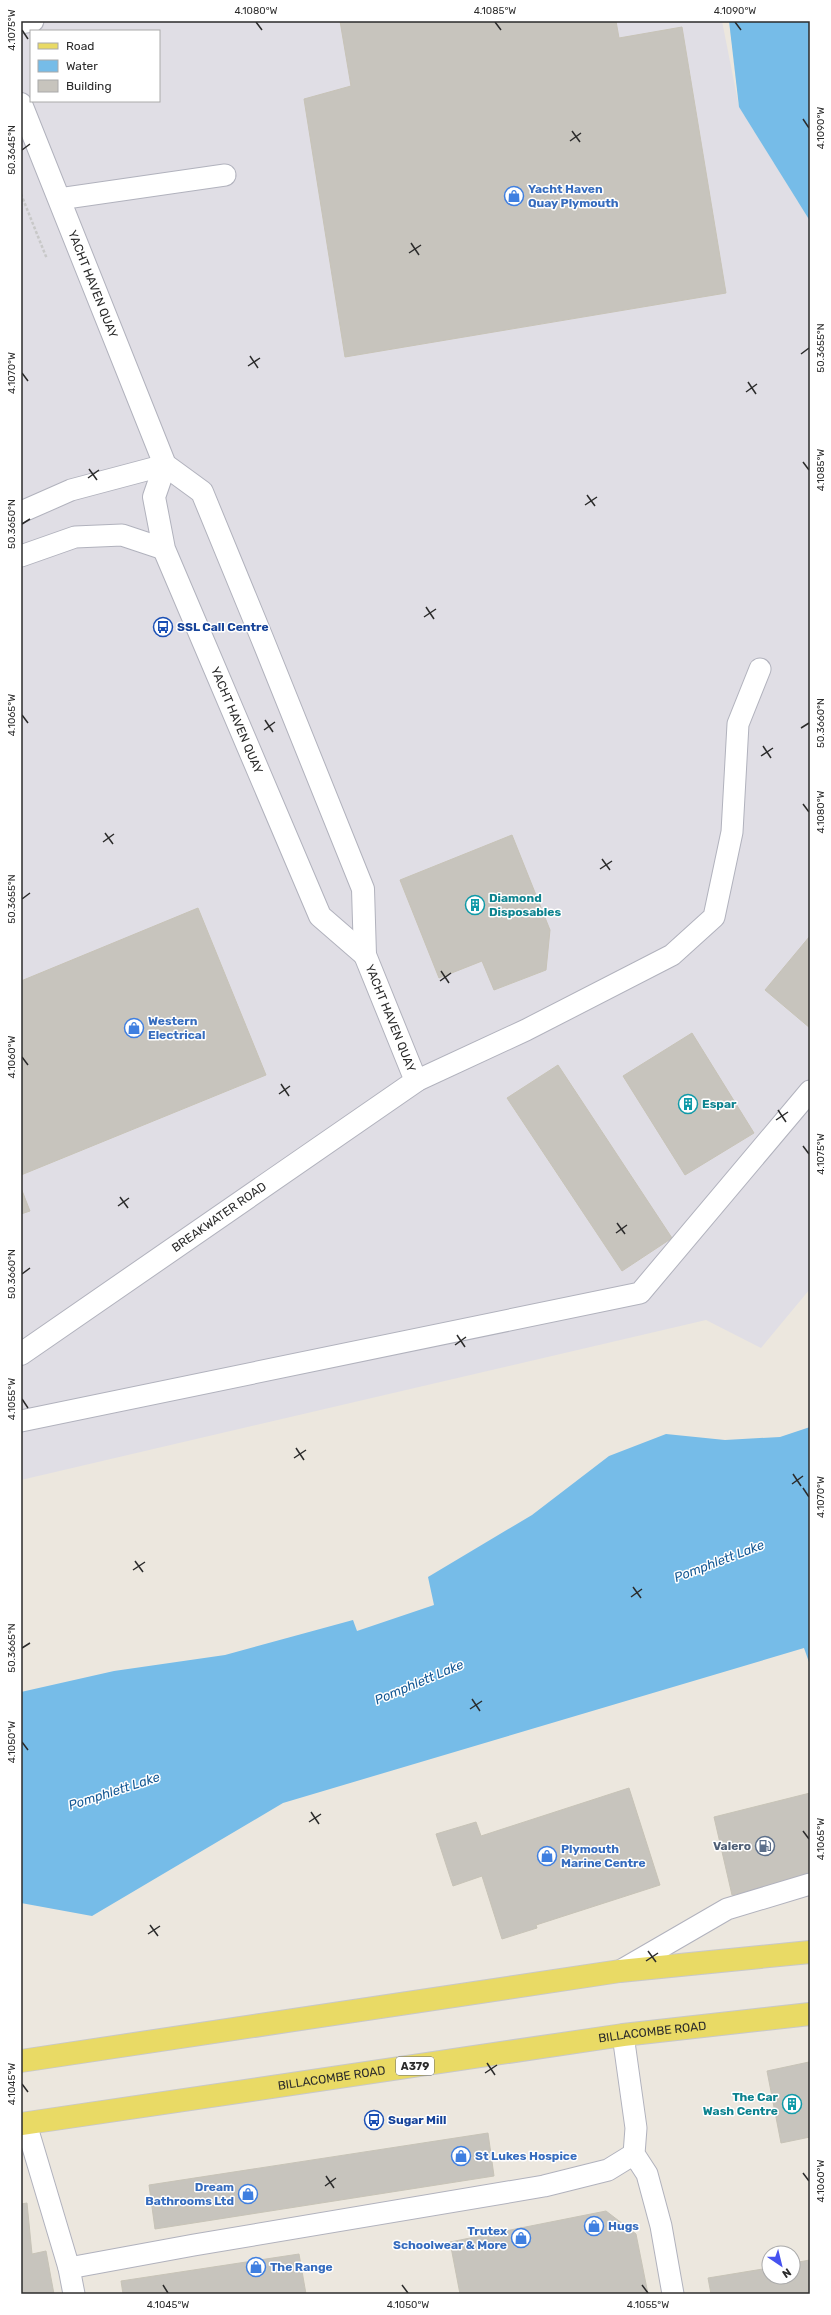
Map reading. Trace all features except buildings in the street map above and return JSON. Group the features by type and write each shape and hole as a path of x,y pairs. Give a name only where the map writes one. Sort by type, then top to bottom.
{"main road":[{"path":"21,2061 620,1971 810,1952"},
{"name":"BILLACOMBE ROAD","path":"23,2122 623,2035 810,2014"}],"street":[{"name":"YACHT HAVEN QUAY","path":"21,104 165,465 202,492 262,638 363,889 365,955 416,1081"},
{"name":"YACHT HAVEN QUAY","path":"165,465 154,497 164,549 320,916 365,955"},
{"name":"BREAKWATER ROAD","path":"21,1354 416,1081"},
{"path":"782,1956 810,1957"}],"lane":[{"path":"21,23 33,21"},
{"path":"59,199 225,175"},
{"path":"21,512 71,490 165,465"},
{"path":"21,556 75,537 122,536 164,549"},
{"path":"416,1081 526,1030 672,956 714,918 732,832 738,724 760,669"},
{"path":"21,1421 640,1293 810,1091"},
{"path":"620,1971 727,1909 810,1884"},
{"path":"623,2035 636,2128 634,2154 647,2174 661,2226 673,2294"},
{"path":"23,2122 69,2268 74,2294"},
{"path":"69,2268 186,2246 544,2186 608,2170 634,2154"}],"shaded area":[{"path":"21,21 722,21 739,107 810,221 810,1289 761,1348 706,1320 21,1480"}],"water":[{"path":"729,21 810,21 810,221 739,107"},
{"name":"Pomphlett Lake","path":"810,1427 810,1665 804,1648 283,1803 92,1916 21,1903 21,1692 114,1671 225,1655 353,1620 357,1631 434,1605 428,1577 532,1515 609,1456 666,1434 725,1440 780,1437"}],"place":[{"name":"Yacht Haven Quay Plymouth","path":"514,196"},
{"name":"SSL Call Centre","path":"163,627"},
{"name":"Diamond Disposables","path":"475,905"},
{"name":"Western Electrical","path":"134,1028"},
{"name":"Espar","path":"688,1104"},
{"name":"Valero","path":"765,1846"},
{"name":"Plymouth Marine Centre","path":"547,1856"},
{"name":"The Car Wash Centre","path":"792,2104"},
{"name":"Sugar Mill","path":"374,2120"},
{"name":"St Lukes Hospice","path":"461,2156"},
{"name":"Dream Bathrooms Ltd","path":"248,2194"},
{"name":"Hugs","path":"594,2226"},
{"name":"Trutex Schoolwear & More","path":"521,2238"},
{"name":"The Range","path":"256,2267"}]}
